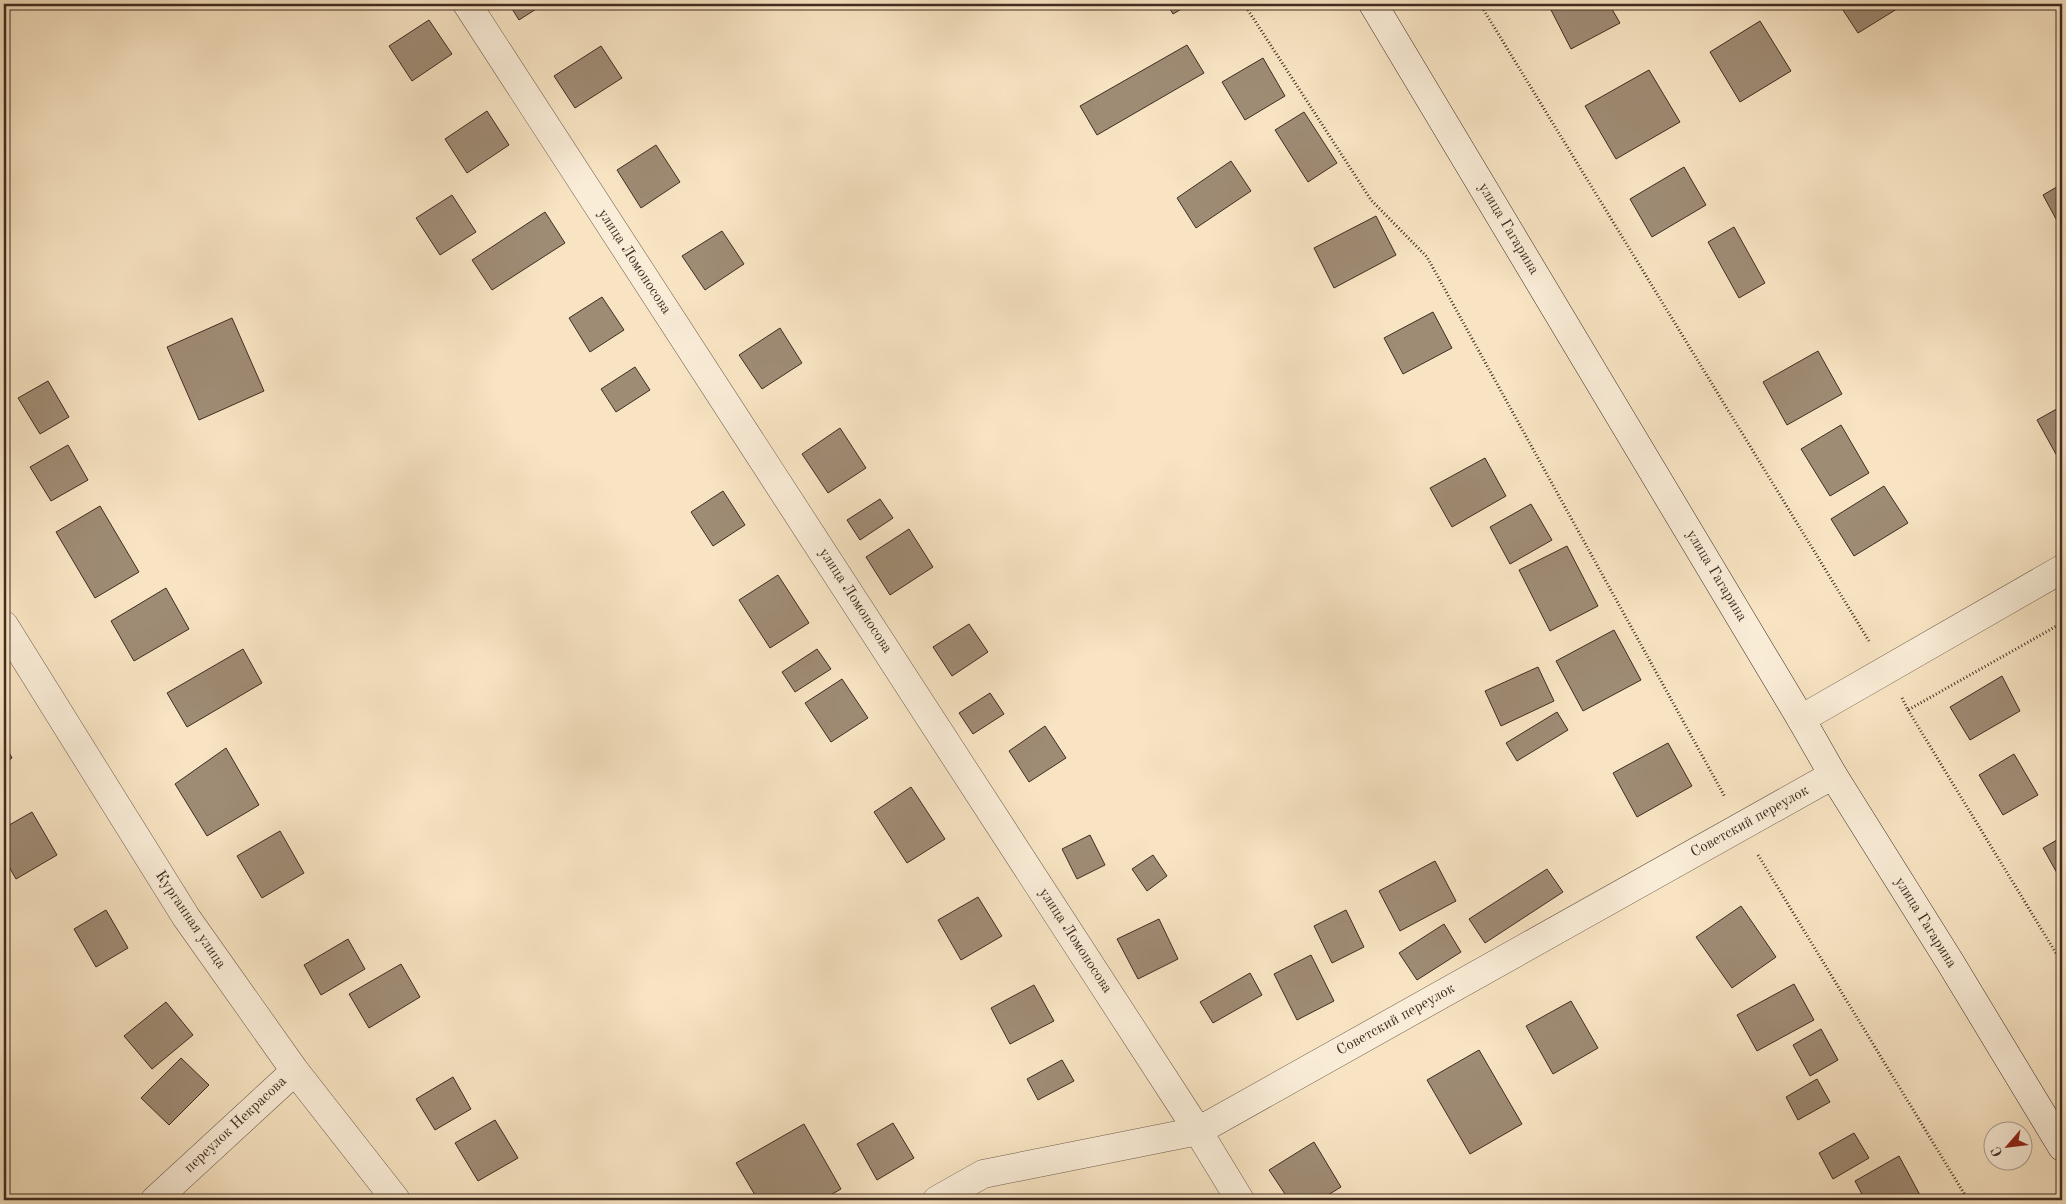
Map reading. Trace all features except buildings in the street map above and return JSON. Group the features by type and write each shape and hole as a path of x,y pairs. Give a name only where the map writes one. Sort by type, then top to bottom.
{"street":[{"name":"улица Ломоносова","path":"467,4 1198,1130 1240,1200"},
{"name":"улица Гагарина","path":"1374,4 1801,719 1832,776 1944,953 2062,1147"},
{"path":"1801,719 2062,569"},
{"name":"Курганная улица","path":"4,625 186,917 295,1071 396,1200"},
{"name":"Советский переулок","path":"937,1200 983,1174 1198,1130 1832,776"},
{"name":"переулок Некрасова","path":"155,1200 295,1071"}],"path":[{"path":"1244,4 1371,200 1427,257 1784,901 1968,1200"},
{"path":"1480,4 1886,669 1908,710 2062,963"},
{"path":"1908,710 2062,623"}]}
